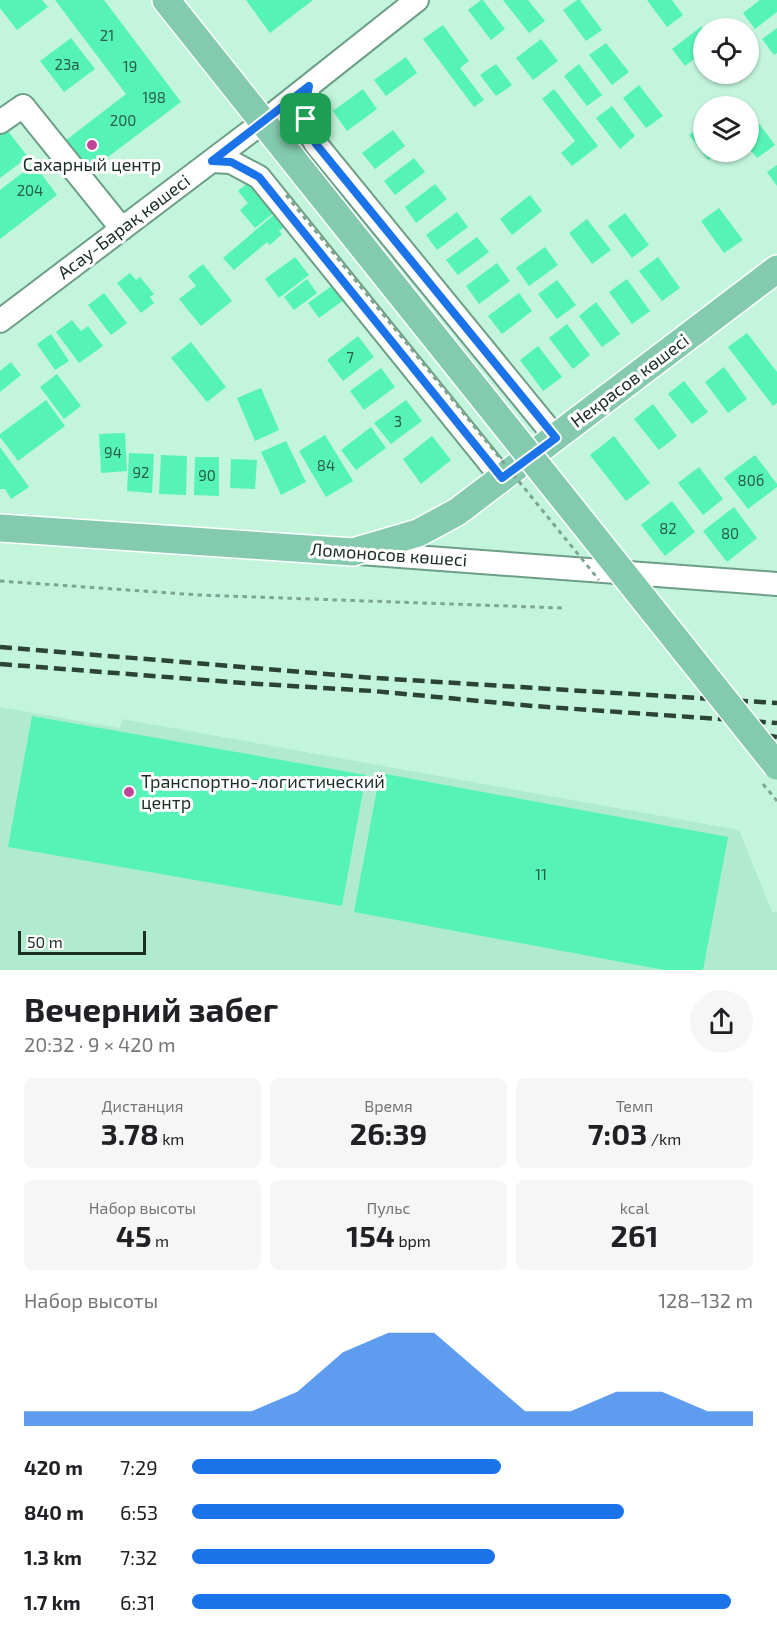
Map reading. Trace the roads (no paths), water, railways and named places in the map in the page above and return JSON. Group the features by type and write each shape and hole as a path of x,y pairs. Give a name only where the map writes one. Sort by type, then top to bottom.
{"main road":[{"path":"166,0 307,177 770,774"},
{"name":"Некрасов көшесі","path":"353,552 418,533 458,512 777,269"},
{"name":"Ломоносов көшесі","path":"0,528 353,552"}],"street":[{"name":"Асау-Барақ көшесі","path":"0,321 263,122 417,0"},
{"path":"309,86 305,109 306,129 316,144 556,438"},
{"path":"0,122 23,106 122,228"},
{"path":"212,161 231,162 259,177 502,478"},
{"name":"Ломоносов көшесі","path":"353,552 777,584"}],"railway":[{"path":"0,647 375,678 777,703"},
{"path":"0,664 777,723"},
{"path":"734,730 777,737"}],"place":[{"name":"Сахарный центр","path":"92,145"},
{"name":"Транспортно-логистический центр","path":"129,792"}]}
